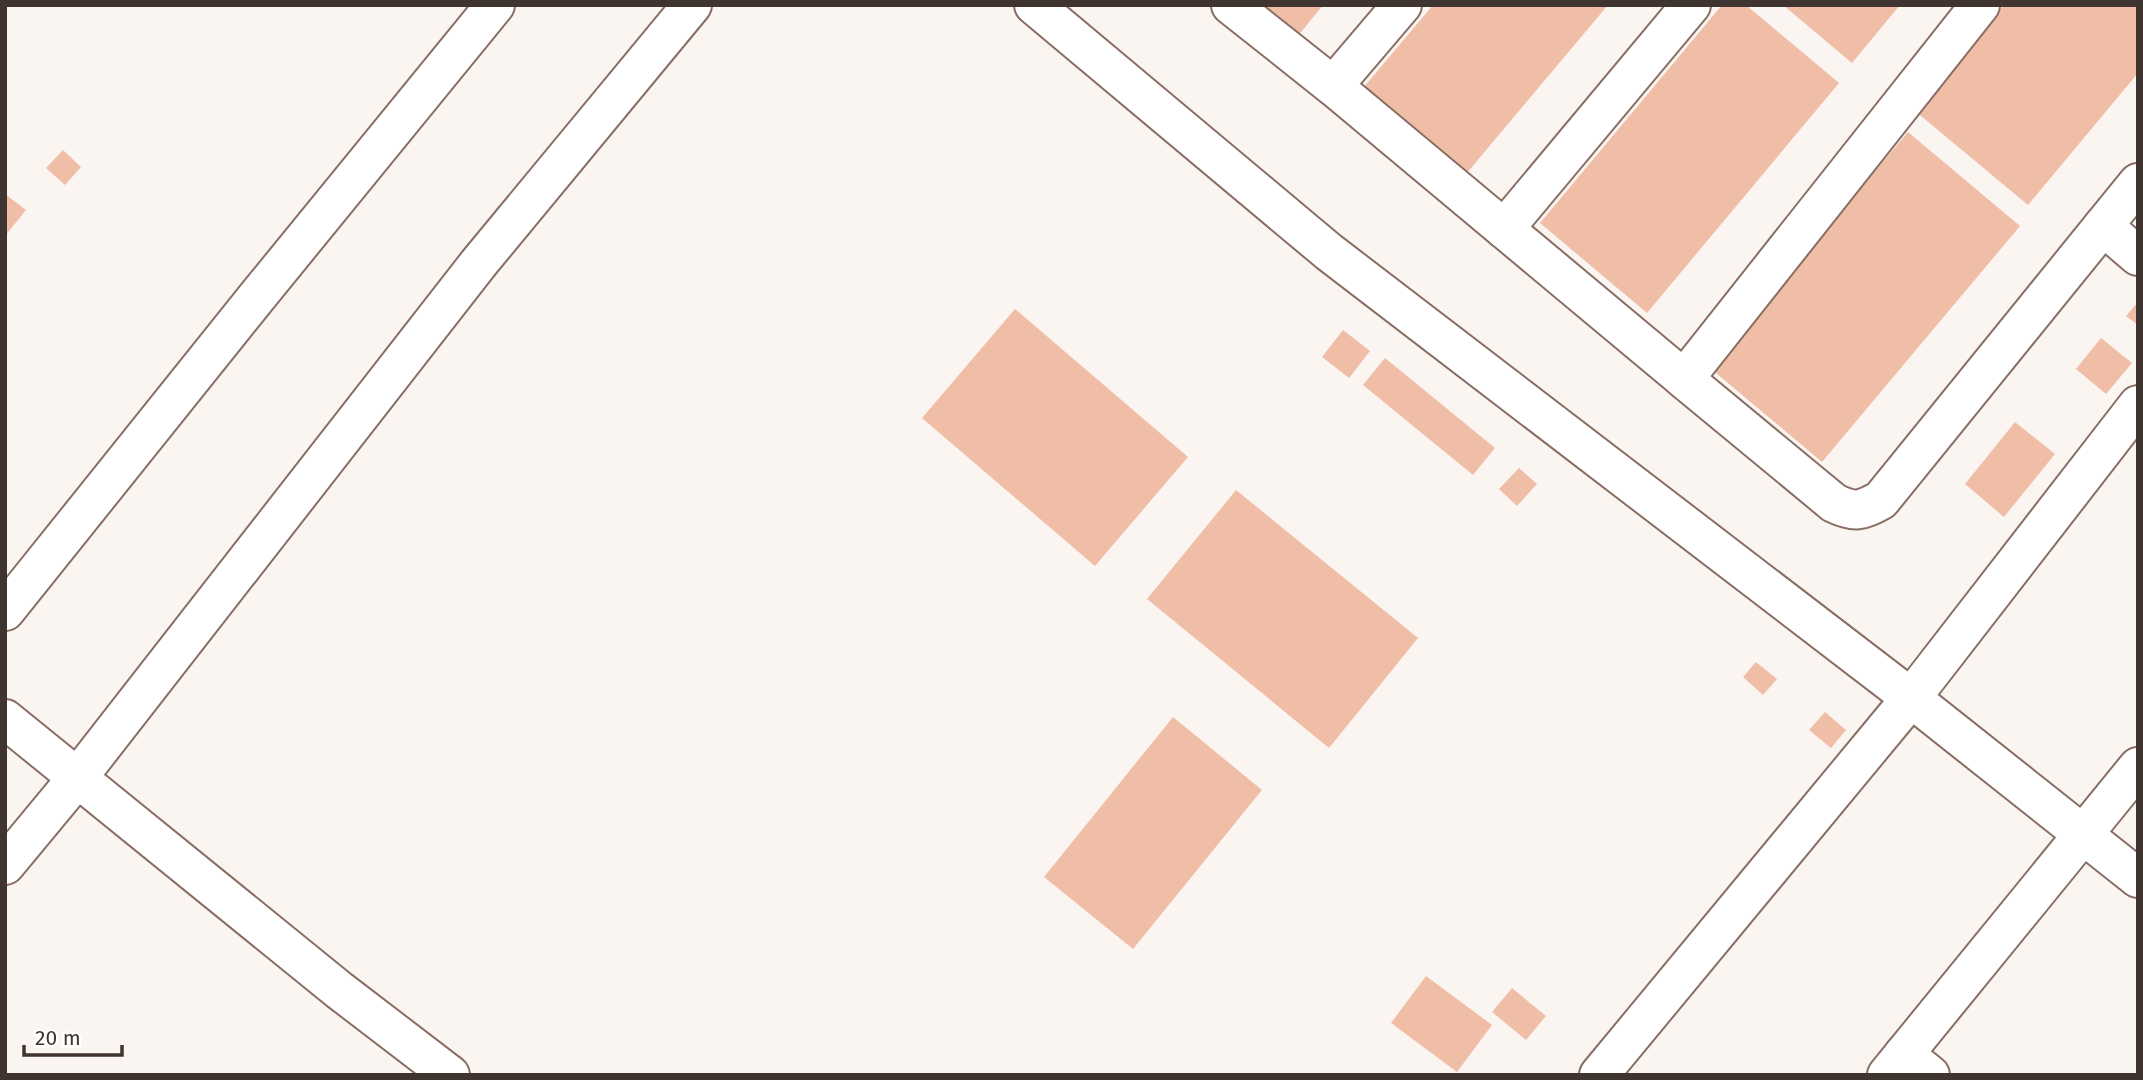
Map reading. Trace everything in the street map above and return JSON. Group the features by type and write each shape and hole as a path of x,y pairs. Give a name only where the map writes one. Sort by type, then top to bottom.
{"street":[{"path":"5,611 251,303 495,5"},
{"path":"5,865 78,777 478,264 692,5"},
{"path":"1034,5 1329,251 1911,698 2138,877"},
{"path":"1231,5 1333,86 1834,503 1849,510 1864,510 1881,500 2138,183"},
{"path":"1333,86 1402,5"},
{"path":"1504,229 1691,5"},
{"path":"1684,379 1980,5"},
{"path":"2103,226 2138,256"},
{"path":"1599,1075 1911,698 2138,405"},
{"path":"5,719 339,990 450,1075"},
{"path":"1907,1068 2138,767"}],"building":[{"path":"1248,5 1323,5 1293,42"},
{"path":"1433,5 1608,5 1466,174 1363,88"},
{"path":"1722,5 1746,5 1839,83 1647,313 1540,223"},
{"path":"1783,5 1900,5 1852,63"},
{"path":"2004,5 2138,5 2138,73 2028,205 1915,111"},
{"path":"1908,132 2020,226 1822,462 1710,368"},
{"path":"63,150 81,167 65,185 46,168"},
{"path":"5,194 26,210 5,236"},
{"path":"2138,302 2138,325 2126,316"},
{"path":"1015,309 1188,457 1095,566 922,418"},
{"path":"1343,330 1370,351 1349,378 1322,357"},
{"path":"2101,338 2132,363 2106,394 2076,369"},
{"path":"1385,358 1495,448 1473,475 1363,385"},
{"path":"2015,422 2055,454 2004,517 1965,484"},
{"path":"1519,468 1537,484 1517,506 1499,489"},
{"path":"1236,490 1418,638 1329,748 1147,599"},
{"path":"1756,662 1777,679 1763,695 1743,677"},
{"path":"1825,712 1846,730 1831,748 1809,730"},
{"path":"1173,717 1262,790 1133,949 1044,877"},
{"path":"1426,976 1492,1025 1457,1072 1391,1023"},
{"path":"1512,988 1546,1016 1526,1040 1492,1012"}]}
